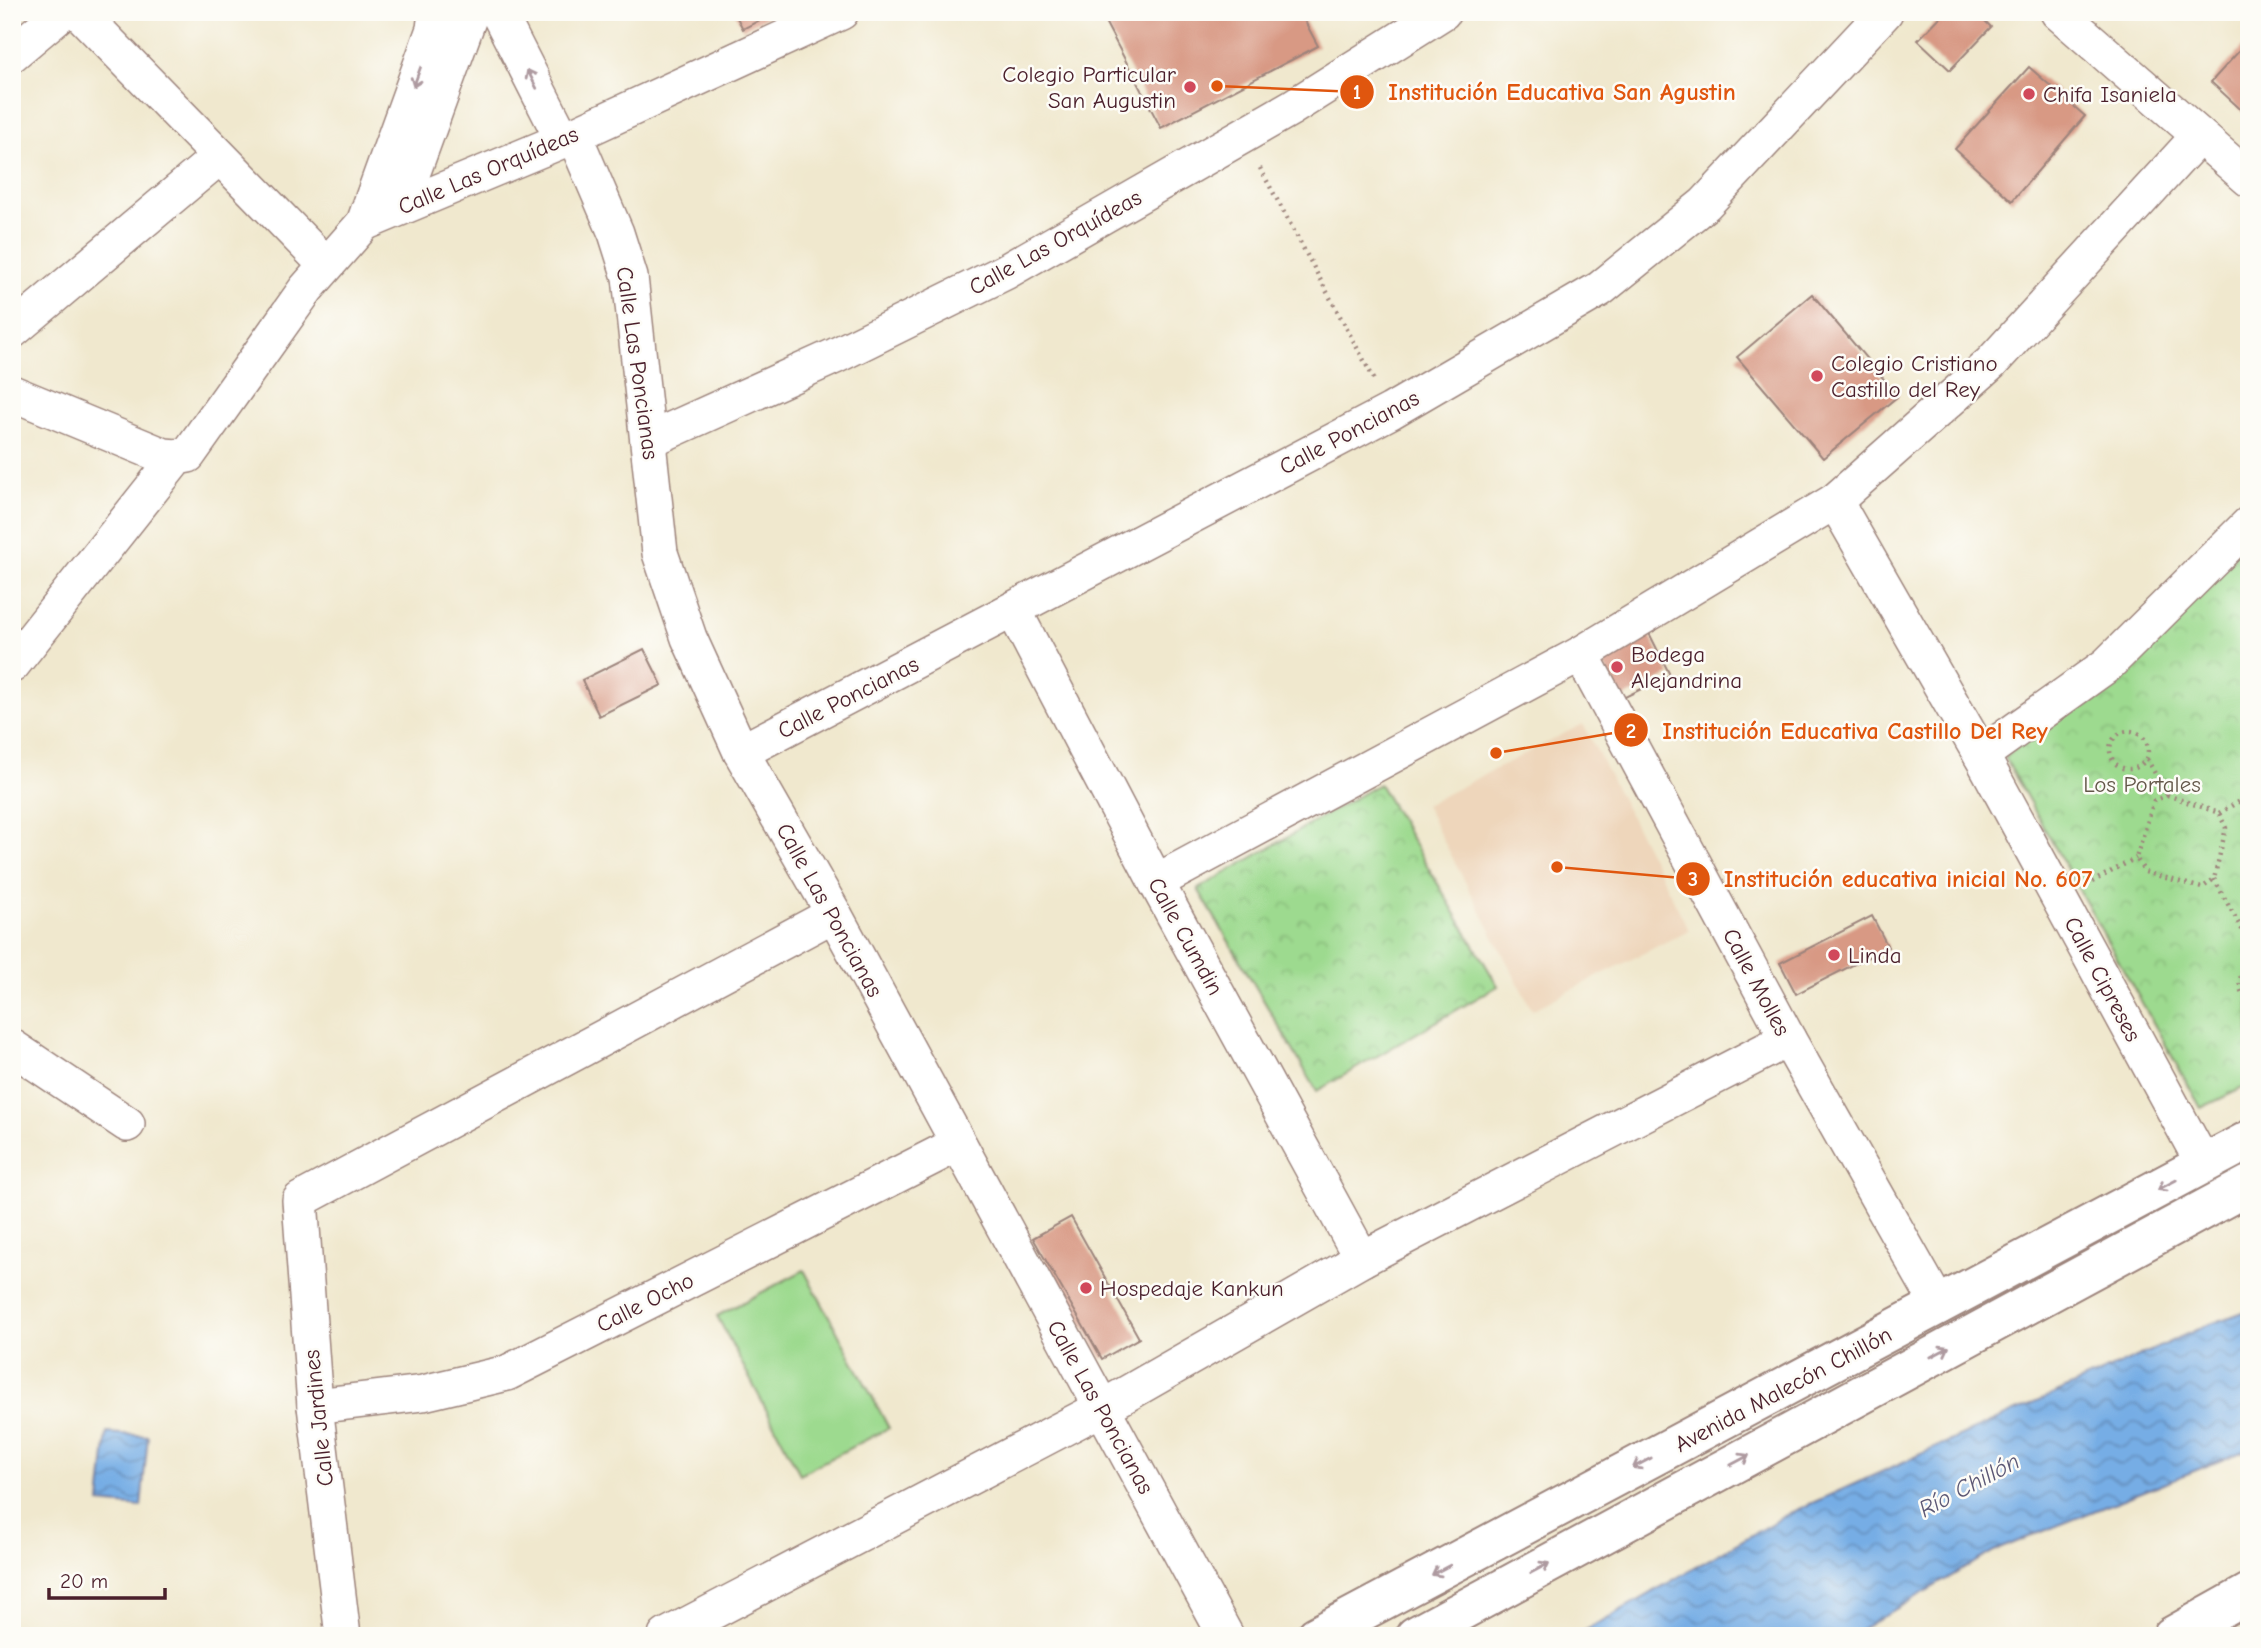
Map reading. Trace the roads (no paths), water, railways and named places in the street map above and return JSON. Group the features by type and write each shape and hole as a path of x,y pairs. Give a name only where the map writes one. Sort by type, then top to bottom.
{"street":[{"path":"12,54 62,12"},
{"path":"79,12 326,265"},
{"path":"12,393 164,456 188,455 326,265 364,223 435,29 436,12"},
{"path":"400,207 471,12"},
{"name":"Calle Las Poncianas","path":"498,12 568,137 616,233 631,277 660,553 689,638 741,752 834,914 1226,1636"},
{"name":"Calle Las Orquídeas","path":"364,223 568,137 841,12"},
{"name":"Calle Las Orquídeas","path":"649,440 835,356 1005,272 1243,136 1420,29 1443,12"},
{"name":"Calle Poncianas","path":"741,752 1391,411 1600,289 1705,204 1885,12"},
{"path":"2058,12 2249,179"},
{"path":"1156,882 1581,654 1835,501 1991,363 2199,136"},
{"path":"12,331 219,157"},
{"path":"12,666 177,457"},
{"name":"Calle Cipreses","path":"1835,501 1981,755 2204,1165"},
{"path":"1981,755 2107,665 2249,524"},
{"name":"Calle Cumdin","path":"1014,611 1156,882 1362,1259"},
{"name":"Calle Molles","path":"1581,654 1788,1040 1939,1306"},
{"name":"Calle Jardines","path":"343,1636 315,1406 300,1200 834,914"},
{"path":"666,1636 1102,1408 1362,1259 1788,1040"},
{"path":"12,1047 127,1124"},
{"name":"Avenida Malecón Chillón","path":"1316,1636 2249,1140"},
{"name":"Calle Ocho","path":"315,1406 423,1393 507,1373 958,1144"},
{"name":"Avenida Malecón Chillón","path":"1415,1636 2249,1185"},
{"path":"2172,1636 2249,1593"}],"water":[{"name":"Río Chillón","path":"2249,1310 2249,1449 1994,1551 1850,1636 1576,1636 1790,1513 2205,1326"},
{"path":"107,1433 148,1436 141,1507 100,1503"}],"place":[{"name":"Institución Educativa San Agustin","path":"1217,86"},
{"name":"Colegio Particular San Augustin","path":"1190,87"},
{"name":"Chifa Isaniela","path":"2029,94"},
{"name":"Colegio Cristiano Castillo del Rey","path":"1817,376"},
{"name":"Bodega Alejandrina","path":"1617,667"},
{"name":"Institución Educativa Castillo Del Rey","path":"1496,753"},
{"name":"Institución educativa inicial No. 607","path":"1557,867"},
{"name":"Linda","path":"1834,955"},
{"name":"Hospedaje Kankun","path":"1086,1288"}],"park label":[{"name":"Los Portales","path":"2142,784"}]}
